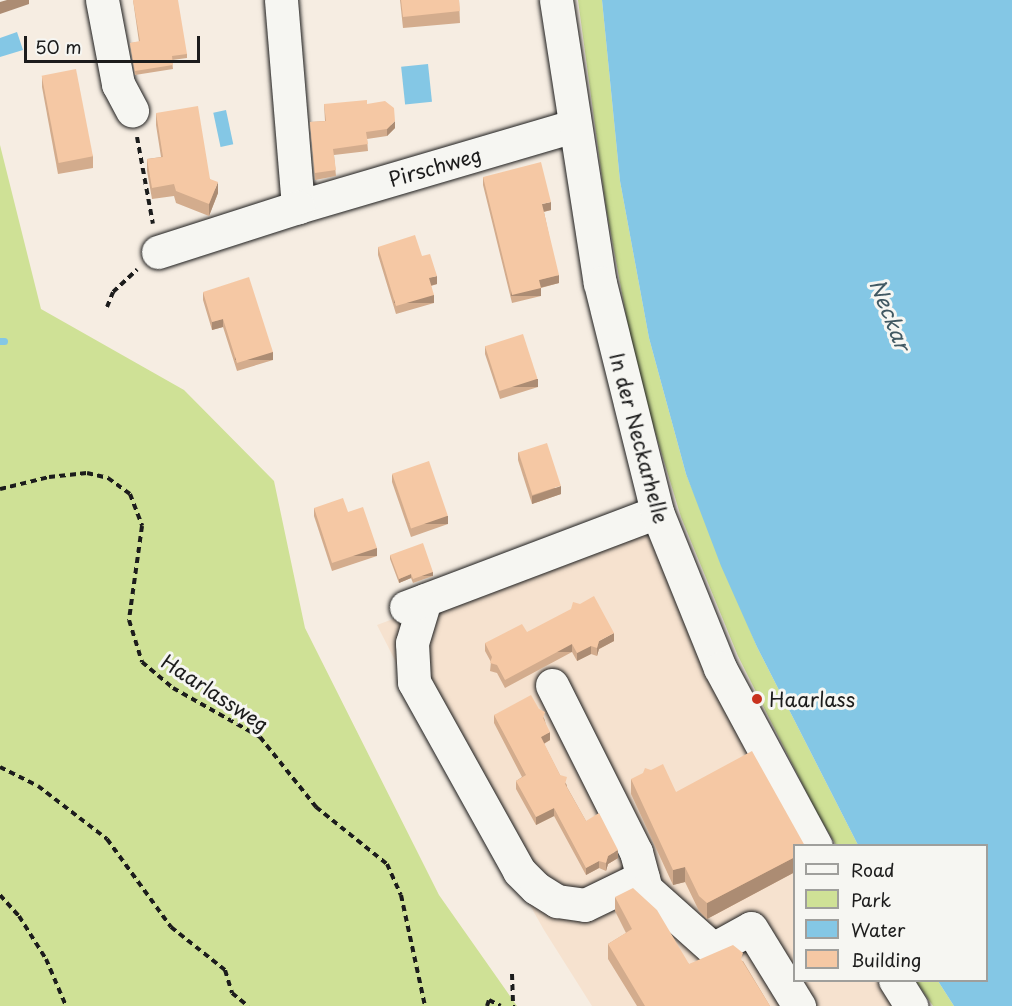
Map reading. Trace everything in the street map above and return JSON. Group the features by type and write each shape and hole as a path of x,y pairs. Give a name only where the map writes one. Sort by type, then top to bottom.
{"main road":[{"path":"102,0 118,84 132,110"},
{"path":"281,0 298,207"},
{"name":"In der Neckarhelle","path":"556,0 573,126 600,283 657,512 720,668 815,844"},
{"name":"Pirschweg","path":"156,242 298,207 573,126"},
{"path":"643,877 585,905 557,901 536,888 519,871 414,682 412,643 415,603 657,512"},
{"path":"552,685 636,852 646,889 676,932 712,949 751,928 799,1006"},
{"path":"896,982 911,1006"}],"path":[{"path":"106,308 113,292 156,242 132,110"},
{"name":"Haarlassweg","path":"0,489 49,477 87,472 108,478 130,494 142,526 129,620 139,656 159,679 260,737 316,807 387,864 402,896 425,1006"},
{"path":"0,767 38,786 107,839 171,927 225,969 232,993 248,1006"},
{"path":"0,895 19,916 46,959 66,1006"},
{"path":"512,974 513,1006"},
{"path":"487,1006 489,1000 501,1006"}],"shaded area":[{"path":"647,525 708,674 793,844 793,982 878,982 893,1006 592,1006 544,930 426,721 377,625"}],"green space":[{"path":"578,0 602,0 620,181 649,338 686,474 757,647 857,844 835,844 816,811 738,656 681,517 636,369 606,207"},
{"path":"0,145 41,309 184,390 274,481 305,628 439,895 517,1006 0,1006"},
{"path":"917,982 939,982 954,1006 933,1006"}],"water":[{"name":"Neckar","path":"602,0 1012,0 1012,1006 954,1006 939,982 988,982 988,844 857,844 757,647 721,566 686,474 649,338 620,181"},
{"path":"17,32 23,50 0,57 0,38"},
{"path":"428,64 432,102 405,105 401,67"},
{"path":"226,110 233,144 221,147 213,113"}],"building":[{"path":"133,0 178,0 187,54 172,56 173,65 135,71 130,43 140,41"},
{"path":"401,0 459,0 460,11 403,17"},
{"path":"76,69 93,156 59,163 42,76"},
{"path":"367,100 367,104 385,101 394,108 395,121 387,129 366,132 368,144 333,149 336,170 315,173 310,122 326,121 324,104"},
{"path":"198,106 210,179 218,182 209,204 176,191 174,184 152,188 147,159 163,157 156,113"},
{"path":"541,162 551,202 542,204 559,275 539,280 541,288 512,295 483,177"},
{"path":"415,235 422,256 430,254 437,276 429,278 434,295 396,306 378,247"},
{"path":"249,277 273,352 237,363 223,319 212,322 203,292"},
{"path":"523,334 538,379 499,391 485,346"},
{"path":"547,443 561,486 532,495 518,452"},
{"path":"429,461 448,516 411,529 392,474"},
{"path":"343,498 348,512 363,507 377,548 332,563 314,508"},
{"path":"423,543 433,572 413,579 411,574 399,579 390,555"},
{"path":"594,596 614,633 599,641 597,648 591,646 577,653 572,644 505,680 497,665 490,663 492,657 485,643 522,624 527,632 571,609 573,602 580,604"},
{"path":"531,695 539,709 545,712 543,718 550,732 541,737 560,775 567,777 565,784 586,821 599,813 618,850 608,856 606,863 599,861 586,868 554,808 536,817 516,781 526,775 494,715"},
{"path":"752,751 804,844 793,844 793,858 707,903 699,896 685,867 673,870 631,779 643,773 645,768 651,770 663,764 676,792"},
{"path":"633,888 657,910 689,964 733,945 743,953 741,959 770,1006 645,1006 608,944 632,929 615,897"}],"place":[{"name":"Haarlass","path":"757,699"}]}
